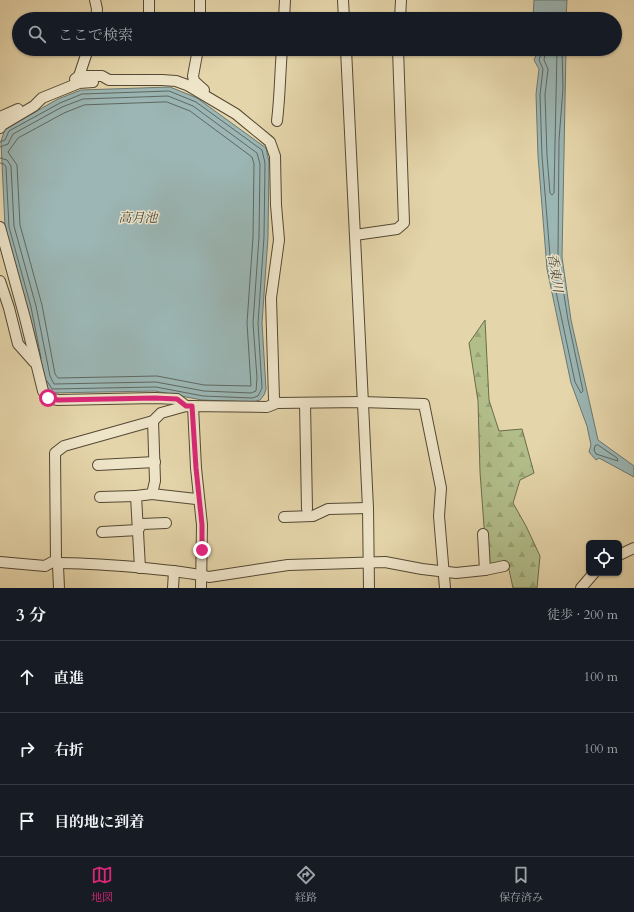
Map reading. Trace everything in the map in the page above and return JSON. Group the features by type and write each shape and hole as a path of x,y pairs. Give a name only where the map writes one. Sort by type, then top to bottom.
{"street":[{"path":"95,0 97,12"},
{"path":"149,0 149,12"},
{"path":"200,0 200,12"},
{"path":"284,12 285,0"},
{"path":"343,0 344,12"},
{"path":"400,12 401,0"},
{"path":"79,76 86,56"},
{"path":"197,56 193,76 194,81 209,97"},
{"path":"277,121 281,88 281,56"},
{"path":"346,56 368,508 369,588"},
{"path":"355,235 397,229 404,223 398,56"},
{"path":"0,128 2,124 34,106 42,98 79,76 102,76 109,80"},
{"path":"0,117 79,83 109,80 176,81 209,97 236,114 270,142 275,156 276,205 279,240 271,306 274,399 277,403"},
{"path":"0,227 26,318 43,391 48,398 58,400 163,398 177,399 189,406"},
{"path":"0,281 9,308 18,344 36,363"},
{"path":"59,588 56,561 55,453 64,446 153,421 161,413 189,406 267,407 277,403 362,402 424,404 441,488 439,516 445,588"},
{"path":"305,403 310,460 307,509"},
{"path":"189,406 202,525 201,588"},
{"path":"152,494 156,481 153,421"},
{"path":"98,465 155,462"},
{"path":"100,497 152,494 196,500"},
{"path":"136,496 140,568"},
{"path":"284,517 313,516 328,509 368,508"},
{"path":"138,530 142,524 166,523"},
{"path":"102,532 138,530"},
{"path":"483,534 486,570"},
{"path":"622,554 634,548"},
{"path":"0,562 45,566 56,561 174,571 209,578 288,566 368,564 385,562 422,569 456,573 486,570 504,566"},
{"path":"173,588 174,571"},
{"path":"581,588 591,576"}],"green space":[{"path":"485,320 489,400 499,431 522,429 534,473 520,480 513,503 540,556 537,588 513,588 508,565 487,567 480,472 478,401 469,343"}],"water":[{"path":"534,0 567,0 566,12 533,12"},
{"name":"香東川","path":"536,56 566,56 562,257 571,320 598,440 634,466 634,477 599,458 596,460 589,452 591,445 587,426 571,383 547,269 538,156 536,94 539,69 534,60"},
{"name":"高月池","path":"170,87 197,98 266,148 269,162 268,237 262,323 266,389 264,395 260,400 253,402 202,400 155,391 49,393 41,379 5,227 1,141 5,129 58,99 81,90"}],"route":[{"path":"48,398 58,400 177,399 186,406 192,406 196,468 202,525 202,550"}]}
